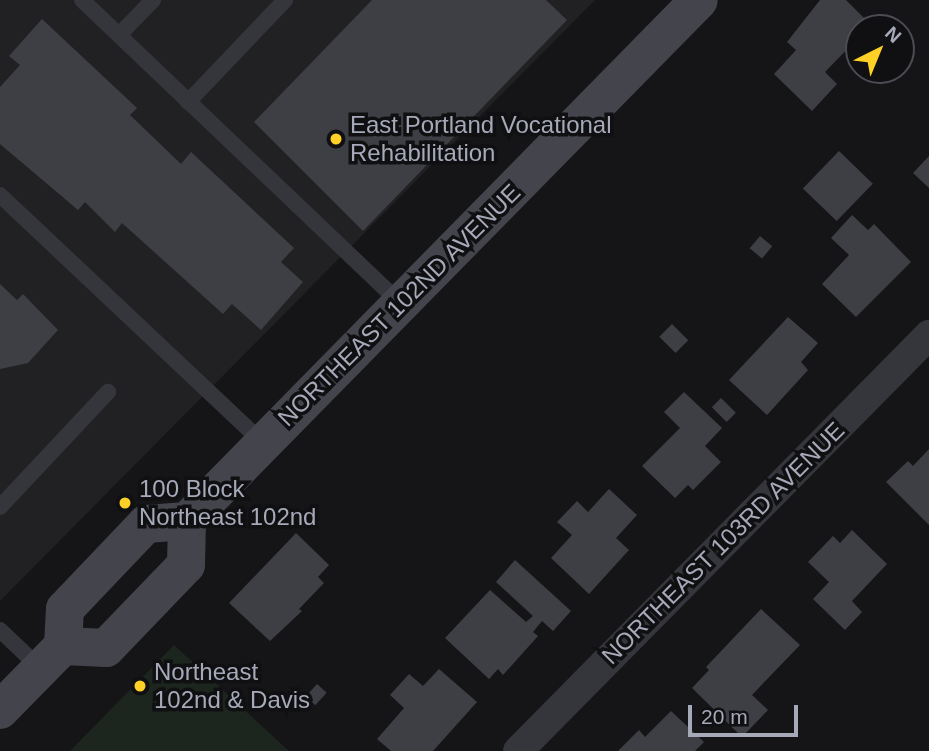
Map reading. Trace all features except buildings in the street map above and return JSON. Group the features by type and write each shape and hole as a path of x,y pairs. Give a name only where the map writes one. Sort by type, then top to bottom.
{"main road":[{"name":"NORTHEAST 102ND AVENUE","path":"187,521 699,0"},
{"path":"0,710 52,658 65,609 146,524 187,521 186,565 106,648 52,658"}],"street":[{"name":"NORTHEAST 103RD AVENUE","path":"518,751 929,335"}],"lane":[{"path":"82,0 401,304"},
{"path":"119,35 153,0"},
{"path":"188,102 285,0"},
{"path":"0,195 263,443"},
{"path":"0,507 108,393"},
{"path":"0,630 52,658"}],"shaded area":[{"path":"0,0 595,0 0,601"},
{"path":"174,645 289,751 70,751"}],"place":[{"name":"East Portland Vocational Rehabilitation","path":"336,139"},
{"name":"100 Block Northeast 102nd","path":"125,503"},
{"name":"Northeast 102nd & Davis","path":"140,686"}]}
